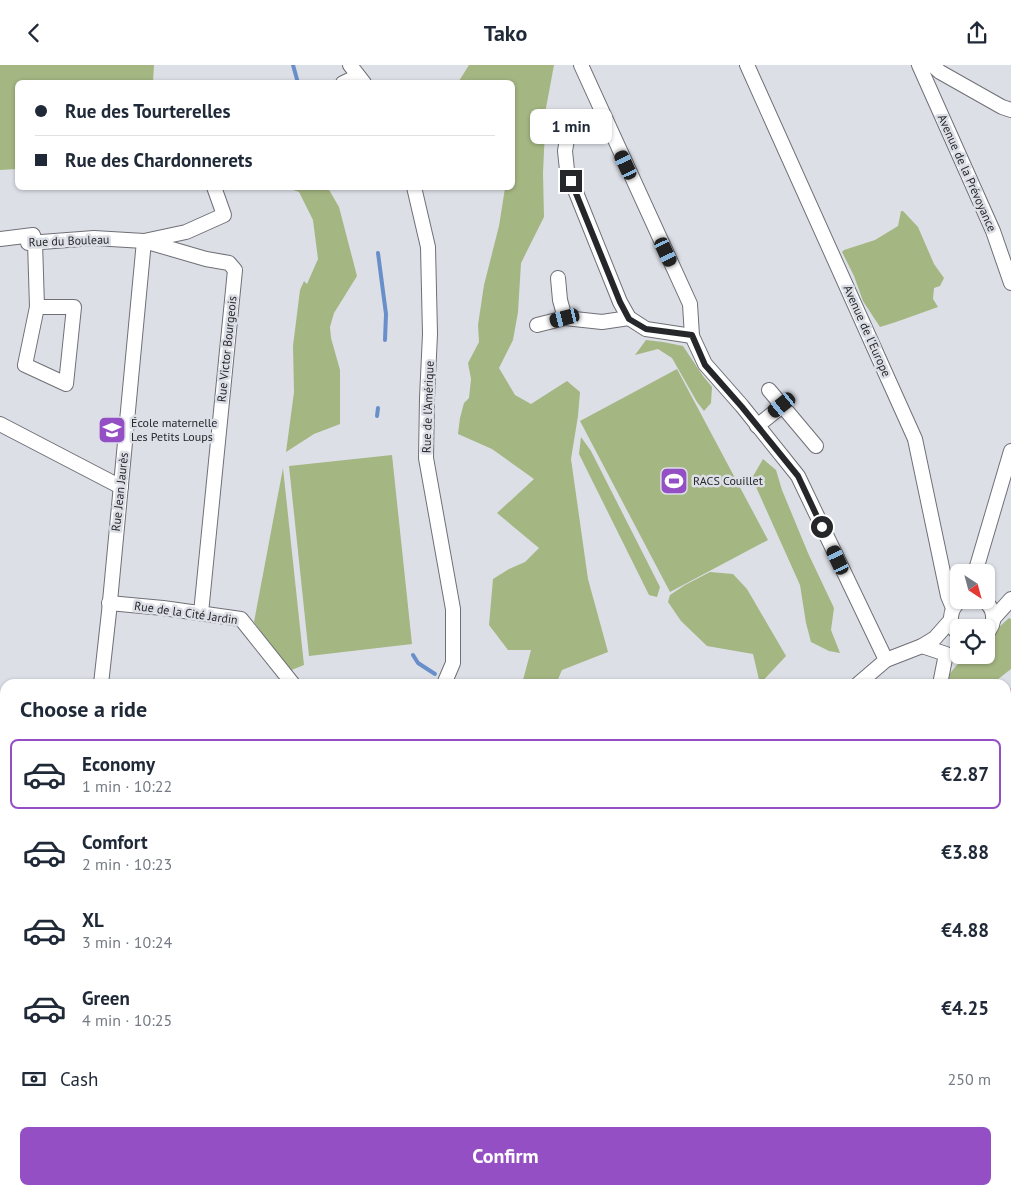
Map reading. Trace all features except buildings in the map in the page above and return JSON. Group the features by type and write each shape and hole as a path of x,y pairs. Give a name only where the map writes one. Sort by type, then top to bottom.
{"street":[{"path":"581,65 690,304 692,335 705,365 798,476 886,660"},
{"name":"Avenue de l'Europe","path":"747,65 915,439 948,596 955,610"},
{"name":"Avenue de la Prévoyance","path":"919,65 993,231 1011,283"},
{"path":"932,65 1002,107 1011,110"},
{"path":"567,139 565,151 567,170 620,302 629,319 646,329 692,335"},
{"name":"Rue du Bouleau","path":"0,245 94,238 144,241 186,232 224,215 215,190"},
{"name":"Rue de l'Amérique","path":"415,190 428,247 430,334 426,458 454,609 453,663 446,679"},
{"path":"0,239 34,235 37,307 25,365 66,384 74,307 37,307"},
{"name":"Rue Jean Jaurès","path":"102,679 144,241"},
{"name":"Rue Victor Bourgeois","path":"144,241 206,259 229,263 235,270 201,613"},
{"path":"558,279 560,300 565,318"},
{"path":"537,325 565,318 602,322 629,319"},
{"path":"769,390 816,446"},
{"path":"757,426 782,405"},
{"path":"0,425 121,487"},
{"path":"978,564 1011,451"},
{"path":"994,619 1011,599"},
{"name":"Rue de la Cité Jardin","path":"109,603 163,608 241,619 289,679"},
{"path":"991,609 994,619"},
{"path":"864,679 886,660 922,646 935,638 955,610"},
{"path":"922,646 946,654 941,679"}],"green space":[{"path":"0,65 154,65 153,80 15,80 15,169 0,170"},
{"path":"469,65 554,65 546,108 543,173 544,217 521,263 518,312 513,340 499,368 515,395 531,404 567,381 580,392 571,459 588,579 608,652 562,670 558,679 523,679 531,650 508,650 489,625 493,579 525,562 539,548 497,513 534,479 492,449 458,434 464,403 469,398 471,379 468,363 479,342 478,325 484,285 499,226 505,190 515,190 515,80 460,80"},
{"path":"293,190 329,190 339,207 357,276 334,313 330,327 331,338 340,370 340,424 314,434 286,452 294,392 293,346 300,290 304,281 307,284 318,259 313,220 299,192"},
{"path":"901,211 918,227 934,264 944,278 940,286 934,288 933,299 938,307 880,327 863,301 854,276 842,252 875,240 898,226"},
{"path":"646,340 683,346 712,387 711,403 704,411 672,358 658,349 635,355"},
{"name":"RACS Couillet","path":"677,369 768,540 670,592 580,421"},
{"path":"581,437 591,451 660,587 657,597 649,595 579,454"},
{"path":"392,455 412,644 309,656 289,466"},
{"path":"763,459 776,470 782,490 808,553 834,608 831,630 840,653 829,651 811,642 800,585 752,478"},
{"path":"283,468 304,665 289,671 254,622"},
{"path":"710,572 733,574 747,589 786,656 765,679 759,679 753,654 707,646 681,621 668,602 670,595"},
{"path":"1009,618 1011,619 1011,669 998,679 947,679 957,664 995,664 995,631"}],"waterway":[{"path":"293,65 297,80"},
{"path":"378,253 386,314 385,340"},
{"path":"377,416 378,408"},
{"path":"413,655 418,663 435,674"}],"place":[{"name":"École maternelle Les Petits Loups","path":"112,430"},
{"name":"RACS Couillet","path":"674,481"}],"route":[{"path":"571,181 620,302 629,319 646,329 692,335 705,365 798,476 822,527"}]}
